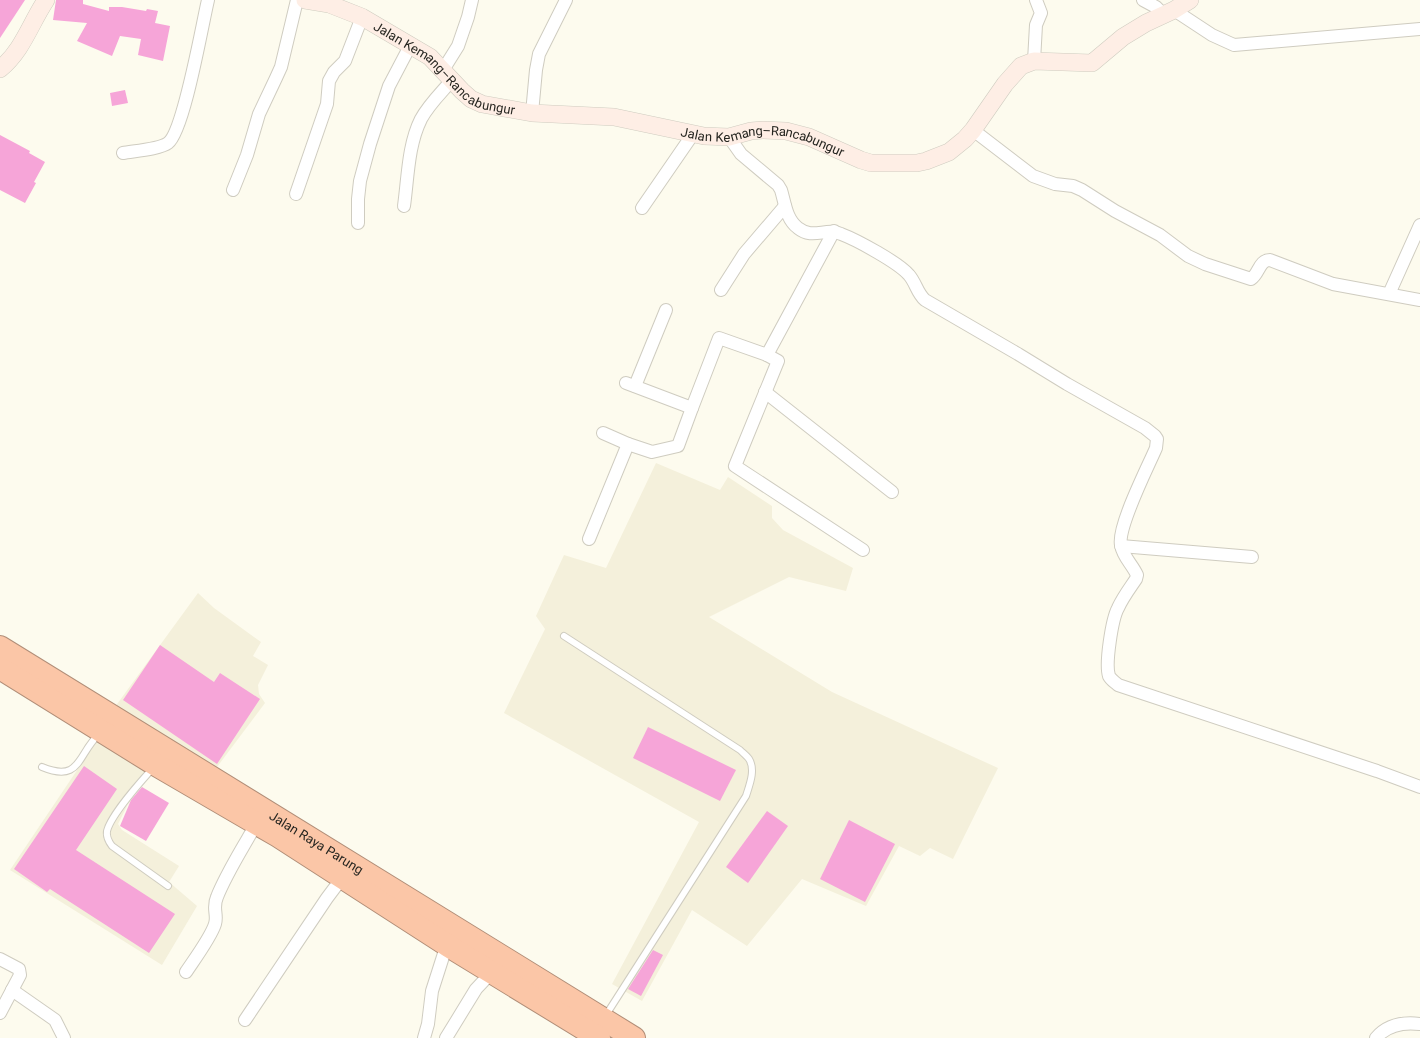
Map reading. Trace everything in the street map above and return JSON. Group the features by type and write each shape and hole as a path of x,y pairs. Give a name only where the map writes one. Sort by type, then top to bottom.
{"highway":[{"name":"Jalan Raya Parung","path":"0,647 450,935 601,1028"},
{"name":"Jalan Raya Parung","path":"0,668 156,765 278,836 342,878 450,935 492,972 601,1028 634,1038"}],"street":[{"path":"3,61 26,39 46,0"},
{"path":"123,153 163,146 169,142 175,131 189,88 208,0"},
{"path":"233,190 247,155 259,114 281,66 297,0"},
{"name":"Jalan Kemang–Rancabungur","path":"305,0 329,4 362,17 430,57 471,98 482,104 532,113 580,114 614,117 693,134 717,137 729,137 751,131 786,131 809,137 866,161 878,163 917,163 936,158 949,152 973,130 1005,84 1024,64 1034,62 1092,63 1119,40 1146,23 1190,0"},
{"path":"404,206 410,155 416,130 421,119 448,75 468,17 472,0"},
{"path":"532,113 539,54 566,0"},
{"path":"1034,62 1036,25 1041,13 1036,0"},
{"path":"1144,0 1234,45 1420,29"},
{"path":"296,194 326,104 329,81 334,72 345,61 362,17"},
{"path":"358,223 359,189 370,144 389,86 410,46"},
{"path":"973,130 1016,164 1034,176 1055,184 1073,186 1082,190 1115,211 1160,235 1188,256 1205,264 1252,278 1255,276 1263,262 1270,260 1334,284 1370,292 1420,300"},
{"path":"642,208 693,134"},
{"path":"729,137 741,154 778,185 781,190 790,220 802,231 812,234 834,231 870,249 903,269 912,279 920,296 931,304 965,322 1067,384 1144,428 1157,439 1156,448 1129,510 1120,540 1126,559 1137,575 1121,601 1114,616 1109,668 1112,681 1177,705 1377,771 1420,787"},
{"path":"721,290 744,254 785,206"},
{"path":"1389,294 1420,225"},
{"path":"767,355 834,231"},
{"path":"666,310 631,384 692,408"},
{"path":"603,433 628,444 652,452 678,446 719,338 767,355 778,361 734,466 863,550"},
{"path":"765,392 892,492"},
{"path":"589,539 628,444"},
{"path":"1121,546 1252,558"},
{"path":"186,972 216,923 214,904 216,899 222,885 256,824"},
{"path":"244,1020 342,878"},
{"path":"424,1038 428,1024 432,991 450,935"},
{"path":"0,959 18,969 20,972 0,1012"},
{"path":"446,1038 476,989 492,972"},
{"path":"12,990 55,1020 64,1038"},
{"path":"1376,1038 1382,1032 1396,1025 1420,1024"}],"lane":[{"path":"564,636 740,750 749,760 752,770 746,796 601,1028"},
{"path":"42,766 56,772 66,772 72,769 92,740 102,732"},
{"path":"156,765 133,790 110,824 107,833 108,840 112,846 168,886"}],"shaded area":[{"path":"656,463 720,490 728,477 772,506 772,518 783,530 853,568 846,591 789,577 709,617 832,692 998,768 953,859 930,848 920,856 899,846 866,906 802,879 747,946 692,910 642,1001 612,984 699,822 504,713 545,629 536,616 564,555 606,568"},
{"path":"198,593 214,608 261,642 253,656 268,665 258,685 259,694 265,703 214,771 112,711"},
{"path":"98,739 151,772 127,806 118,824 122,830 179,866 169,882 197,906 162,965 10,870"}],"building":[{"path":"0,0 25,0 0,38"},
{"path":"56,0 83,0 83,4 109,11 109,7 158,11 155,23 170,26 163,61 138,55 141,39 120,36 112,56 77,41 87,23 53,20"},
{"path":"125,90 128,103 112,106 110,93"},
{"path":"0,135 30,151 29,153 45,162 25,203 0,190"},
{"path":"160,645 214,682 220,673 260,699 217,764 123,700"},
{"path":"648,727 736,770 720,801 633,758"},
{"path":"84,766 117,789 76,850 175,914 149,953 50,889 47,892 14,869"},
{"path":"142,787 169,803 146,841 120,826 131,800"},
{"path":"767,811 788,826 748,883 726,867"},
{"path":"849,820 895,844 865,902 820,879"},
{"path":"653,950 663,955 641,996 628,989"}]}
